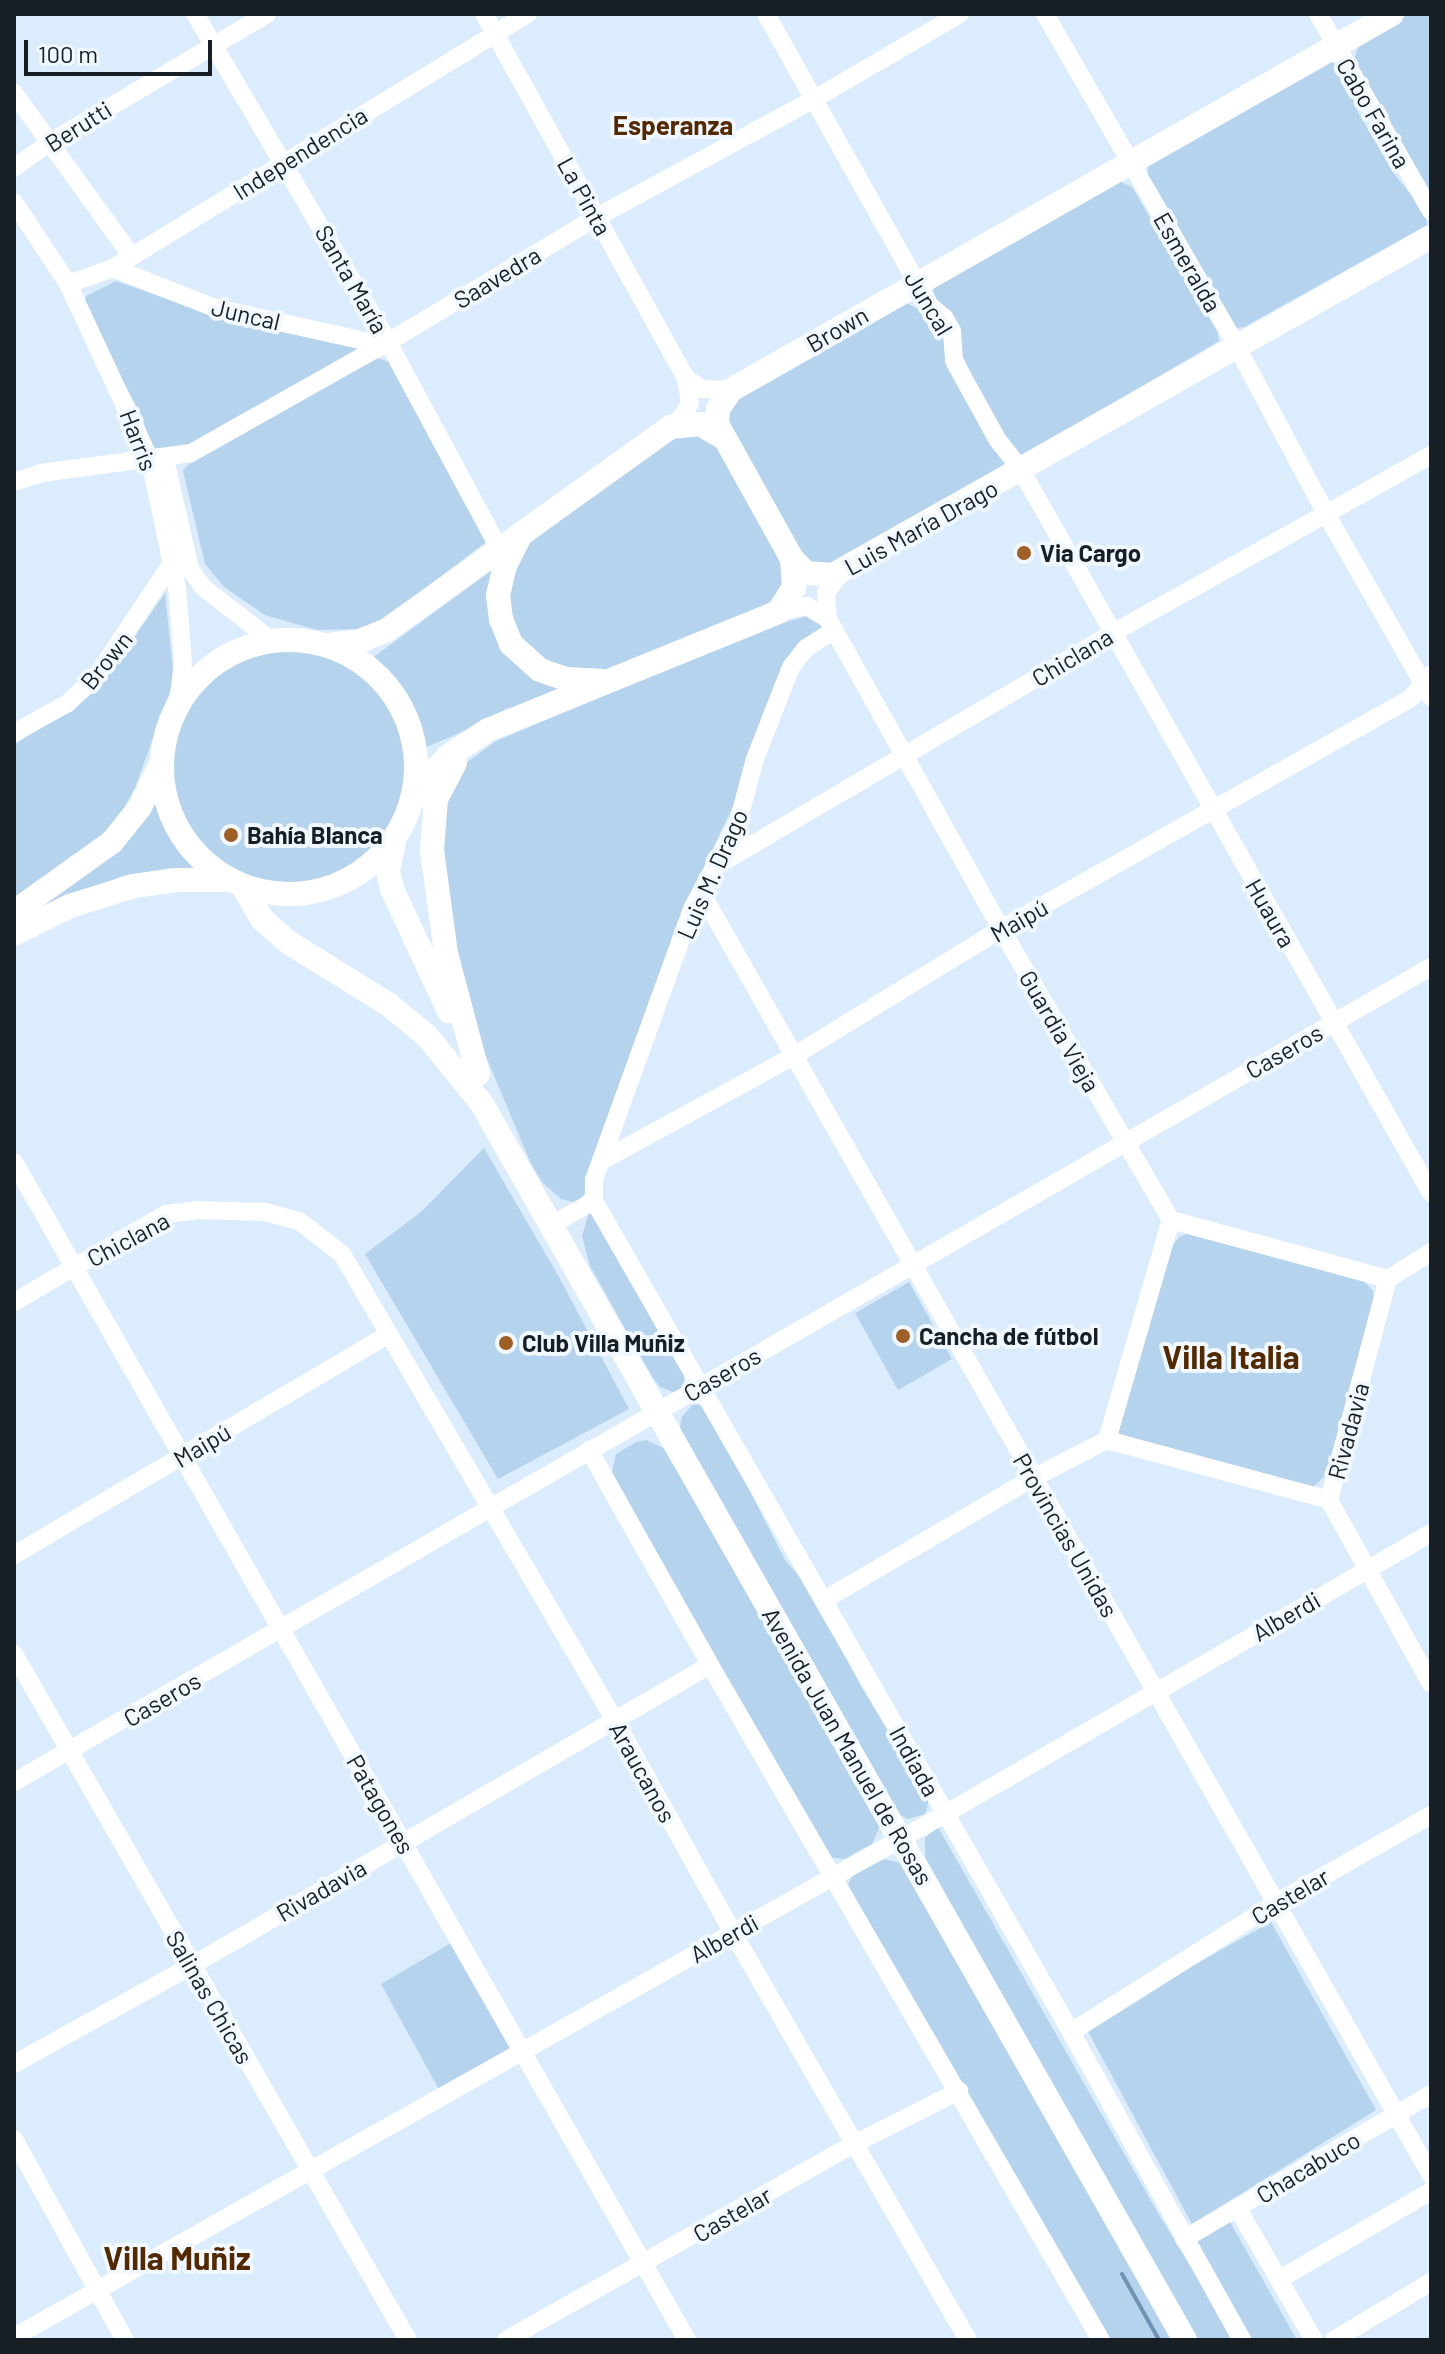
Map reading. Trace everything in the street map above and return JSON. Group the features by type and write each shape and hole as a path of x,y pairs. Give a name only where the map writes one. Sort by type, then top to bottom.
{"main road":[{"name":"Brown","path":"731,390 1392,14"},
{"name":"Luis María Drago","path":"792,559 815,576 841,573 1431,237"},
{"path":"14,934 70,906 134,886 178,880 236,883 271,894 300,895 329,889 367,868 397,836 438,765 488,730 778,612 794,587 792,559 721,436 716,417 721,401 731,390"},
{"path":"329,645 360,641 387,630 671,427 700,424 721,436"},
{"path":"521,535 505,565 498,595 501,619 511,644 529,664 552,675 581,681 609,680"},
{"path":"236,883 206,864 186,843 172,817 164,789 162,760 167,731 178,704 195,681 217,662 243,648 271,640 300,639 329,645 355,657 378,675 397,698 409,724 416,752 416,781 410,810"},
{"path":"478,1074 440,923 432,832 436,799 449,771 488,730"},
{"path":"14,912 112,842 140,807 162,760"},
{"name":"Avenida Juan Manuel de Rosas","path":"397,836 389,860 392,889 512,1152"},
{"name":"Avenida Juan Manuel de Rosas","path":"236,883 263,920 281,936 388,1004 427,1036 470,1086 512,1152 1185,2340"}],"street":[{"name":"Santa María","path":"195,14 285,164 500,550"},
{"name":"Berutti","path":"14,168 49,143 267,14"},
{"name":"La Pinta","path":"484,14 686,378"},
{"name":"Independencia","path":"68,284 113,268 528,14"},
{"name":"Juncal","path":"766,14 816,98 929,305 944,317 952,331 954,361 997,439 1021,470 1111,634"},
{"name":"Saavedra","path":"14,482 41,473 191,453 386,344 597,217 816,98 960,14"},
{"name":"Esmeralda","path":"1045,14 1237,347 1325,512 1428,685"},
{"name":"Cabo Farina","path":"1318,14 1431,211"},
{"path":"14,93 23,117 49,143 137,251 146,282"},
{"name":"Harris","path":"14,202 68,284 158,459 190,569 217,599 271,640"},
{"name":"Juncal","path":"113,268 215,308 386,344"},
{"path":"686,378 702,389 731,390"},
{"path":"671,427 690,403 686,378"},
{"name":"Chiclana","path":"716,866 1111,634 1431,455"},
{"name":"Harris","path":"158,459 183,651 178,704"},
{"name":"Brown","path":"14,733 68,703 98,674 173,561"},
{"path":"841,573 826,593 831,624 904,757"},
{"path":"778,612 807,606 831,624"},
{"name":"Luis M. Drago","path":"594,1201 594,1180 692,909 738,822 755,759 791,667 831,624"},
{"name":"Huaura","path":"1111,634 1431,1193"},
{"name":"Maipú","path":"603,1160 792,1057 1001,929 1213,812 1411,698 1428,685"},
{"name":"Guardia Vieja","path":"904,757 1171,1220"},
{"name":"Provincias Unidas","path":"702,894 1431,2175"},
{"name":"Caseros","path":"14,1782 1431,967"},
{"name":"Patagones","path":"14,1162 687,2340"},
{"path":"14,1193 34,1198"},
{"path":"553,1224 594,1201"},
{"name":"Indiada","path":"594,1201 1071,2032 1242,2340"},
{"name":"Chiclana","path":"14,1302 166,1214 226,1209 265,1212 299,1221"},
{"path":"824,1600 1033,1478 1107,1440 1171,1220 1388,1279 1431,1252"},
{"name":"Araucanos","path":"299,1221 342,1254 614,1719 733,1933 968,2340"},
{"name":"Rivadavia","path":"1107,1440 1329,1500 1388,1279"},
{"name":"Maipú","path":"14,1555 389,1334"},
{"path":"589,1450 832,1878 959,2091 1095,2338"},
{"path":"1329,1500 1431,1684"},
{"name":"Alberdi","path":"14,2337 945,1814 1431,1533"},
{"name":"Salinas Chicas","path":"14,1654 408,2340"},
{"name":"Rivadavia","path":"14,2064 191,1966 710,1665"},
{"name":"Castelar","path":"1071,2032 1276,1903 1431,1815"},
{"name":"Castelar","path":"506,2340 854,2144 959,2091"},
{"name":"Chacabuco","path":"1184,2239 1431,2094"},
{"path":"14,2139 125,2340"},
{"path":"1280,2279 1431,2191"},
{"path":"1238,2209 1314,2340"},
{"path":"1334,2340 1431,2282"}],"shaded area":[{"path":"1409,14 1431,14 1431,199 1353,61 1361,41"},
{"path":"1331,62 1342,69 1359,114 1395,175 1425,212 1427,225 1244,327 1235,328 1148,175 1148,168 1150,163"},
{"path":"1119,181 1132,187 1217,331 1219,341 1021,457 1001,439 933,291 936,284"},
{"path":"116,281 218,317 360,349 187,446 152,451 142,416 83,309 86,296"},
{"path":"904,302 936,317 1014,463 829,568 806,566 727,427 726,414 734,400"},
{"path":"376,358 390,362 486,542 384,620 362,629 317,630 265,615 224,587 205,564 183,471 188,465"},
{"path":"683,432 712,438 783,558 786,582 772,604 600,674 589,675 529,657 503,604 522,549 675,434"},
{"path":"492,570 492,607 561,690 424,748 402,691 371,659"},
{"path":"165,593 174,680 135,788 114,826 14,900 14,745 88,697 106,678"},
{"path":"808,616 824,626 814,637 684,909 633,1047 586,1192 577,1203 561,1199 543,1183 531,1164 467,1011 445,926 442,803 463,765 496,741 768,627"},
{"path":"289,651 312,653 334,660 355,671 372,686 387,703 398,724 405,746 405,792 398,814 387,835 372,852 355,867 334,878 312,885 289,887 266,885 244,878 223,867 206,852 191,835 180,814 173,792 171,769 173,746 180,724 191,703 206,686 223,671 244,660 266,653"},
{"path":"157,791 168,829 203,871 170,868 122,876 14,920"},
{"name":"Club Villa Muñiz","path":"484,1148 559,1277 629,1409 498,1479 365,1254 421,1212"},
{"path":"589,1212 593,1212 685,1370 683,1390 675,1393 660,1387 653,1378 590,1266 582,1236"},
{"path":"1187,1234 1364,1281 1373,1291 1374,1299 1326,1475 1313,1487 1123,1437 1118,1432 1172,1246 1179,1237"},
{"name":"Cancha de fútbol","path":"909,1282 952,1359 898,1390 855,1313"},
{"path":"693,1404 703,1406 714,1420 785,1560 811,1590 862,1688 930,1797 925,1814 908,1819 900,1815 685,1439 680,1427 682,1417"},
{"path":"646,1440 663,1448 700,1508 880,1826 872,1844 844,1859 825,1857 612,1472 616,1454 636,1442"},
{"path":"938,1827 1158,2213 1235,2340 1197,2340 925,1857 925,1838"},
{"path":"885,1859 900,1863 1176,2340 1107,2340 849,1893 848,1885 854,1873"},
{"path":"1271,1922 1376,2110 1192,2224 1085,2026"},
{"path":"453,1942 515,2052 442,2095 381,1984"},
{"path":"1229,2220 1297,2340 1253,2340 1196,2239"}],"waterway":[{"path":"1122,2274 1159,2340"}],"place":[{"name":"Via Cargo","path":"1024,553"},
{"name":"Bahía Blanca","path":"231,835"},
{"name":"Cancha de fútbol","path":"903,1336"},
{"name":"Club Villa Muñiz","path":"506,1343"}],"district":[{"name":"Esperanza","path":"673,125"},
{"name":"Villa Italia","path":"1231,1356"},
{"name":"Villa Muñiz","path":"177,2257"}]}
